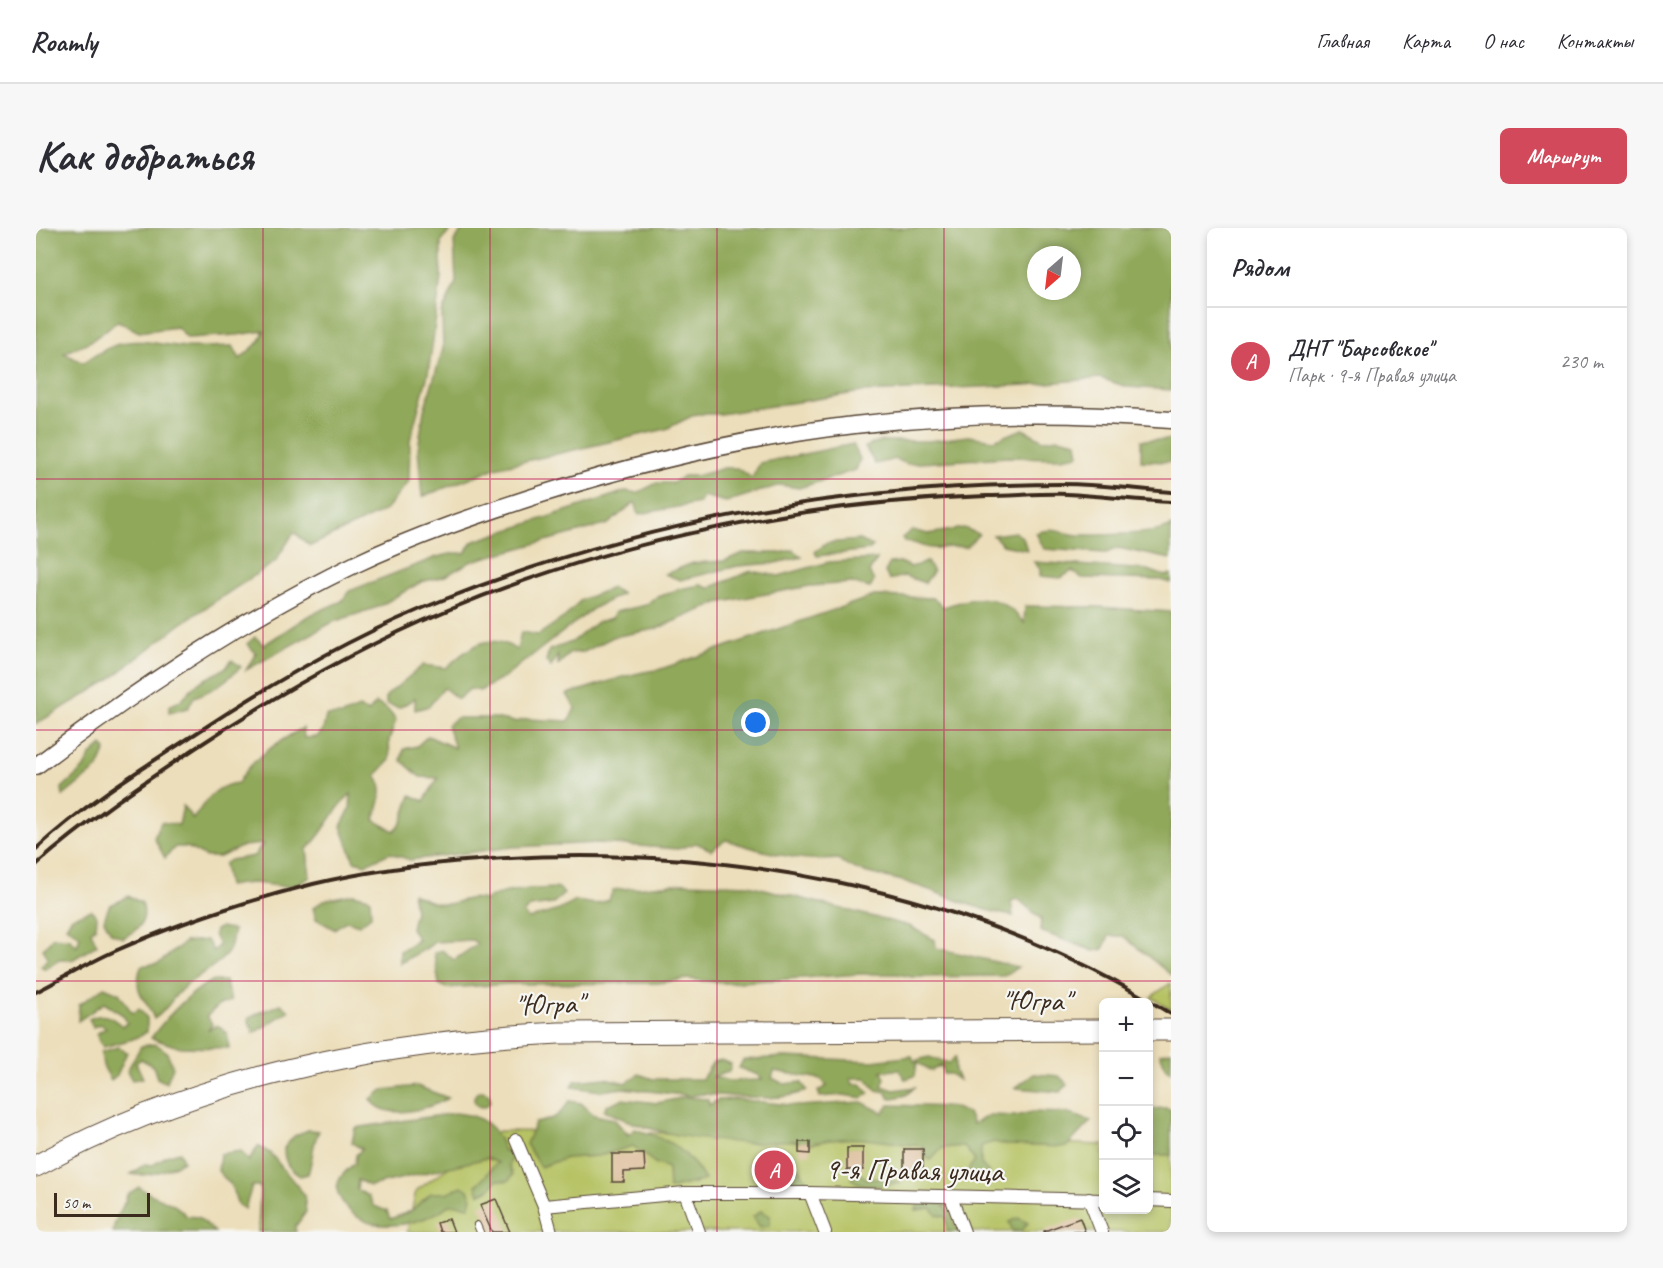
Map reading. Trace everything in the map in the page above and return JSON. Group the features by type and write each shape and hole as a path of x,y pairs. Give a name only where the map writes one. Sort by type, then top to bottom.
{"highway":[{"name":"\"Югра\"","path":"36,1167 164,1109 252,1080 335,1058 405,1046 483,1037 570,1033 1095,1030"},
{"path":"1153,1030 1171,1030"}],"main road":[{"path":"36,766 159,678 300,592 412,539 466,518 588,479 714,447 783,434 900,419 988,413 1097,414 1171,420"}],"street":[{"path":"516,1140 544,1206 552,1232"},
{"path":"685,1193 699,1232"},
{"name":"9-я Правая улица","path":"544,1206 685,1193 810,1193 1099,1200"},
{"path":"810,1193 825,1232"},
{"path":"951,1197 964,1232"},
{"path":"1089,1199 1102,1232"},
{"path":"1153,1200 1171,1201"}],"lane":[{"path":"477,1225 480,1232"}],"green space":[{"path":"36,228 452,228 441,242 441,276 433,340 428,374 410,440 409,481 386,510 310,546 294,532 275,562 182,623 108,681 36,724","holes":["118,321 139,332 177,327 187,338 264,331 260,341 240,359 233,346 186,347 133,341 111,347 83,363 64,353 91,341"]},
{"path":"464,228 1171,228 1171,390 1127,387 1100,378 1027,385 862,392 720,414 696,414 666,429 495,468 422,497 418,449 424,410 443,349 442,313 456,282 454,241"},
{"path":"1023,429 1043,440 1059,438 1077,442 1079,455 1061,458 1007,457 907,464 896,459 875,464 865,447 880,441 929,441 968,436 994,440"},
{"path":"1141,440 1171,440 1171,462 1141,461"},
{"path":"853,444 860,459 856,470 799,488 780,485 726,502 703,496 699,503 639,514 635,502 608,524 472,561 445,576 421,582 378,607 333,622 246,670 256,653 247,644 255,637 264,645 308,616 342,601 349,591 437,557 465,553 472,542 626,491 637,493 657,483 673,483 683,476 696,476 724,468 737,468 752,478 760,463"},
{"path":"1171,526 1171,559 1118,548 1106,553 1044,549 1036,533 1049,530 1082,535 1128,534 1154,531"},
{"path":"964,528 979,534 966,547 928,548 905,542 902,538 912,530 928,534"},
{"path":"1015,532 1023,538 1027,550 1003,545 993,535"},
{"path":"859,540 873,546 869,550 817,556 815,552 827,543"},
{"path":"793,550 802,557 775,563 738,566 680,580 665,574 693,563 724,561 743,553 780,553"},
{"path":"877,559 869,572 874,581 870,588 852,583 810,586 717,603 656,629 613,637 584,652 570,653 558,665 558,655 551,667 546,661 549,650 572,642 597,622 612,618 615,612 646,605 653,599 679,589 701,585 709,588 751,571 779,576 829,562"},
{"path":"900,562 911,567 927,562 933,572 925,583 905,576 889,580 885,572 890,563"},
{"path":"1034,562 1148,570 1165,576 1171,574 1171,583 1160,580 1082,578 1072,571 1061,578 1040,576 1040,569"},
{"path":"612,588 622,594 594,608 504,677 480,691 470,689 458,699 444,688 429,706 415,710 415,698 399,708 386,704 386,696 423,665 446,668 471,648 487,642 506,644 517,650 521,632 538,635 566,616 581,600"},
{"path":"874,596 933,598 944,607 968,600 988,599 1006,606 1024,623 1025,606 1097,607 1171,612 1171,975 1123,936 1109,936 1103,949 1094,951 1040,931 1041,919 1018,899 1011,901 1013,916 971,905 903,881 861,871 838,859 796,858 726,840 711,850 696,843 678,849 599,843 513,847 410,860 390,853 366,864 354,861 341,826 350,809 351,794 307,849 310,877 296,885 289,886 253,883 228,886 224,864 230,860 254,856 263,844 243,846 220,857 206,857 187,847 175,847 165,858 154,838 161,822 179,825 183,806 193,819 211,795 223,787 238,783 258,758 303,728 304,738 317,737 323,730 326,716 342,715 359,708 369,712 376,703 387,709 396,720 389,740 390,760 376,775 381,792 374,820 394,831 402,822 411,795 424,801 438,778 420,777 401,760 404,749 417,746 428,736 455,748 447,725 457,718 494,718 515,722 527,719 569,721 575,708 567,694 624,677 658,670"},
{"path":"232,660 241,667 230,677 213,689 194,697 188,708 169,713 169,706 182,699 192,688 220,671"},
{"path":"102,745 106,750 98,768 63,796 62,788 83,769 91,755"},
{"path":"683,883 749,885 909,926 935,940 936,948 1018,967 1004,976 912,977 898,974 861,974 725,983 688,979 657,983 508,984 446,988 439,984 434,953 442,950 454,960 477,944 472,940 434,942 400,964 400,951 418,940 411,928 415,911 412,893 432,902 448,904 471,899 485,900 510,892 559,888 564,894 552,904 530,907 523,913 528,919 559,910 576,901 595,904 609,900 613,890"},
{"path":"353,894 370,898 371,916 359,925 346,921 334,929 316,919 313,908 324,900"},
{"path":"128,896 142,903 144,915 138,928 123,938 111,933 104,920 109,906"},
{"path":"91,910 97,916 96,927 91,932 97,945 72,960 59,960 45,969 41,966 48,958 43,949 53,937 70,939 77,946 80,936 66,926 72,917"},
{"path":"221,927 234,930 227,954 185,986 154,1019 139,990 141,966 159,963 185,942 207,940 213,951 219,945 214,935 215,930"},
{"path":"211,981 225,981 231,1001 219,1005 207,1016 212,1024 208,1030 217,1025 227,1033 229,1048 178,1047 151,1038 178,1006"},
{"path":"1171,983 1171,1010 1151,997"},
{"path":"104,987 119,993 132,1013 139,1009 147,1018 147,1032 133,1039 103,1047 96,1034 106,1028 100,1024 93,1027 89,1019 103,1016 122,1026 127,1023 123,1015 104,1003 78,1021 79,1005"},
{"path":"281,1004 289,1011 254,1033 248,1019"},
{"path":"156,1044 167,1052 173,1067 166,1083 157,1078 153,1066 141,1059 136,1063 143,1078 132,1080 127,1071 141,1046"},
{"path":"118,1047 127,1052 117,1075 111,1080 103,1066 101,1052"},
{"path":"1171,1051 1171,1072 1166,1069 1160,1053"},
{"path":"912,1056 914,1061 929,1057 949,1063 955,1057 955,1071 959,1080 950,1074 943,1074 942,1065 931,1071 917,1062 915,1076 905,1079 899,1070 881,1071 885,1078 882,1086 894,1090 915,1087 906,1095 890,1099 886,1092 876,1090 866,1078 850,1078 853,1084 861,1084 869,1093 863,1098 843,1095 820,1097 818,1091 827,1086 821,1079 774,1071 772,1078 784,1084 801,1082 807,1090 784,1097 756,1098 701,1094 691,1096 623,1088 601,1091 572,1087 575,1081 605,1078 626,1083 639,1074 653,1079 702,1079 713,1062 722,1060 731,1064 729,1072 713,1077 729,1081 762,1080 758,1075 739,1068 743,1060 784,1057 873,1061"},
{"path":"1034,1074 1059,1076 1067,1084 1061,1092 1015,1088"},
{"path":"417,1086 448,1098 430,1106 397,1112 378,1106 371,1099 383,1090"},
{"path":"482,1091 490,1099 482,1107 474,1099"},
{"path":"685,1097 708,1099 709,1105 718,1100 735,1099 799,1106 862,1102 883,1113 889,1105 952,1107 968,1113 973,1124 990,1115 1016,1116 1032,1112 1067,1113 1091,1121 1066,1147 1006,1145 994,1142 981,1146 981,1164 989,1173 978,1182 970,1175 969,1168 975,1161 964,1146 942,1148 931,1160 925,1157 922,1146 865,1139 838,1139 808,1145 794,1141 749,1143 711,1140 638,1125 604,1110 607,1105 622,1099 657,1103"},
{"path":"569,1101 581,1103 594,1115 614,1119 628,1135 635,1129 668,1142 691,1160 705,1180 669,1189 668,1168 655,1163 633,1146 599,1156 566,1158 540,1167 526,1144 535,1123 555,1117"},
{"path":"1153,1109 1171,1110 1171,1155 1153,1154"},
{"path":"455,1113 480,1119 497,1134 504,1151 513,1155 509,1165 513,1175 508,1181 497,1180 490,1189 479,1194 476,1185 498,1163 487,1158 370,1186 358,1180 357,1190 369,1196 374,1206 387,1211 390,1219 411,1211 431,1193 446,1193 462,1186 468,1190 472,1198 469,1207 450,1205 424,1219 394,1225 380,1225 367,1222 346,1207 337,1189 342,1176 355,1163 356,1155 362,1149 352,1143 355,1128"},
{"path":"308,1130 319,1131 308,1174 300,1176 288,1164 284,1148 294,1136"},
{"path":"498,1131 811,1135 1099,1145 1099,1214 1153,1214 1153,1147 1171,1149 1171,1232 407,1232 416,1191"},
{"path":"258,1146 270,1153 304,1194 306,1212 295,1227 296,1232 258,1232 260,1186 252,1186 245,1209 238,1205 231,1185 218,1171 220,1154 241,1151 249,1161"},
{"path":"180,1152 183,1161 171,1167 151,1174 131,1174 145,1164 153,1165 166,1156"},
{"path":"791,1166 798,1166 808,1183 797,1184 787,1180 795,1176"},
{"path":"859,1173 867,1179 885,1179 902,1183 875,1186 862,1184 851,1178"},
{"path":"139,1187 176,1206 186,1216 198,1217 215,1232 113,1232 127,1195"},
{"path":"919,1201 944,1205 959,1232 948,1232 946,1217 937,1215 931,1208 916,1210"},
{"path":"761,1211 770,1216 770,1226 760,1227 753,1217"},
{"path":"1018,1218 1028,1223 1021,1231 1013,1231 1009,1222"}],"building":[{"path":"799,1142 810,1142 810,1154 799,1153"},
{"path":"847,1148 863,1148 863,1170 847,1170"},
{"path":"904,1149 923,1149 923,1170 904,1170"},
{"path":"612,1154 644,1154 645,1171 624,1172 624,1182 612,1182"},
{"path":"496,1199 510,1232 492,1232 480,1205"},
{"path":"1080,1218 1085,1232 1044,1232 1044,1231"},
{"path":"449,1219 454,1232 440,1232 437,1223"}],"railway":[{"path":"36,849 73,817 133,774 224,715 315,661 379,628 443,600 518,572 594,548 670,528 746,512 902,491 1061,484 1171,492"},
{"path":"36,865 93,819 153,776 224,729 318,673 448,610 578,563 645,544 712,529 849,506 918,500 1047,494 1171,502"},
{"path":"36,992 105,956 163,931 238,905 313,884 374,872 437,864 568,856 658,858 748,867 837,882 925,904 1010,933 1092,970 1171,1014"}],"place":[{"name":"ДНТ \"Барсовское\"","path":"774,1170"}]}
